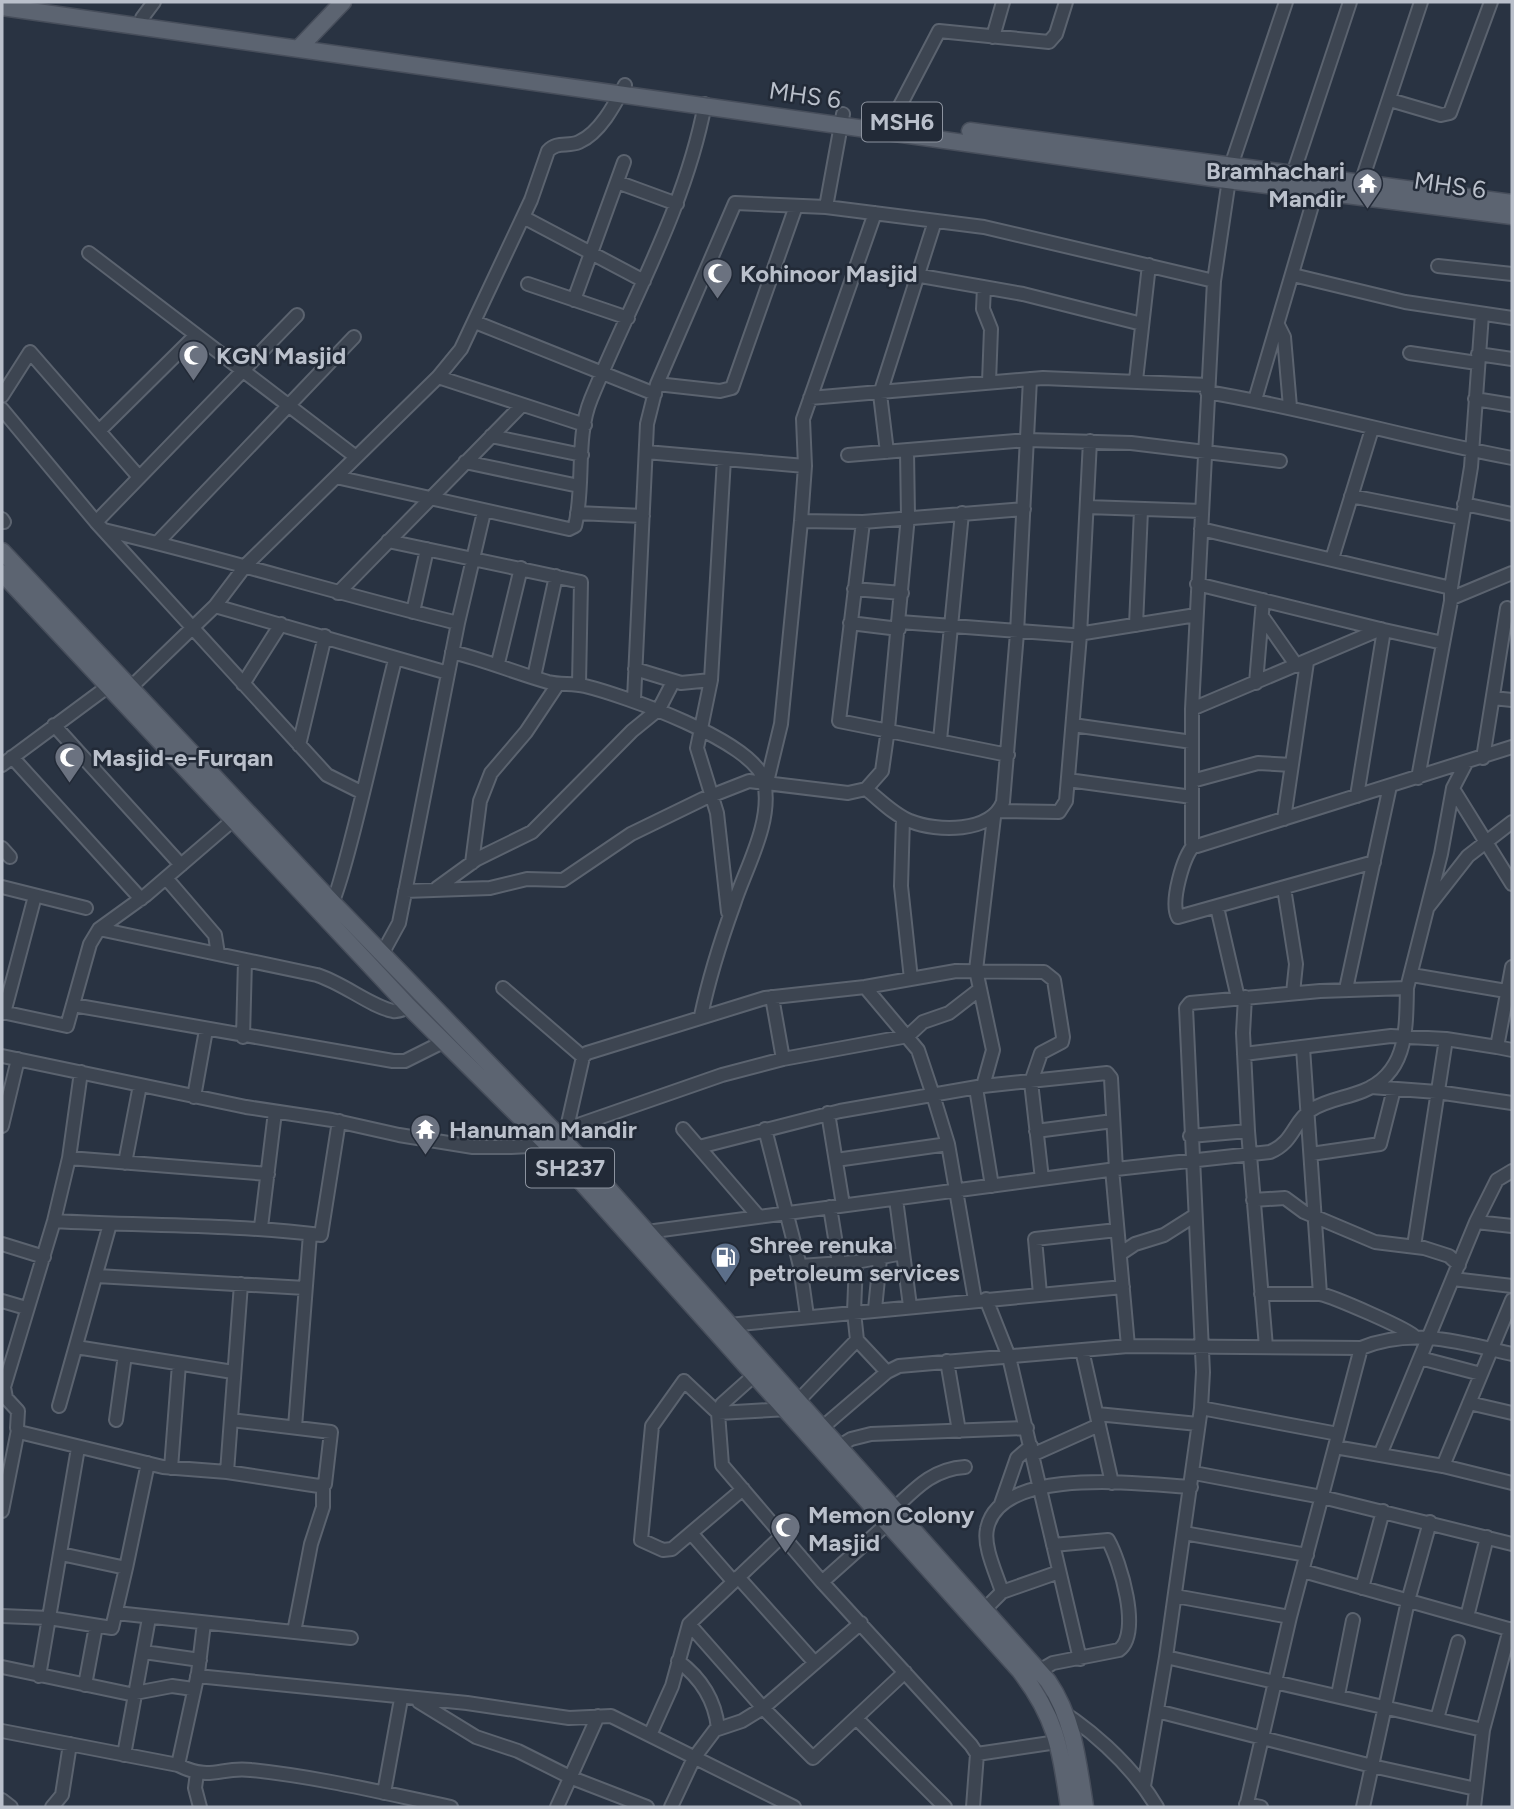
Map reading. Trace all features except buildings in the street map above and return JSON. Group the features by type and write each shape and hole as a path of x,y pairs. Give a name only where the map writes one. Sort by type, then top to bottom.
{"main road":[{"path":"18,2 142,18 296,43"},
{"path":"296,43 329,2"},
{"path":"2,7 296,43 343,2"},
{"name":"MSH6","path":"296,43 843,119 892,121 1229,173 1293,174 1319,183 1361,183 1512,205"},
{"name":"MHS 6","path":"623,89 705,104 843,119 1229,173 1512,205"},
{"name":"SH237","path":"2,551 119,687 328,910 409,1007 443,1042 558,1138 891,1516 984,1610 1039,1671 1059,1698 1066,1713 1076,1749 1085,1807"},
{"name":"SH237","path":"2,573 119,687"},
{"name":"SH237","path":"328,910 382,954 647,1232 729,1325 761,1370"},
{"name":"SH237","path":"816,1432 838,1447 1042,1700 1057,1742 1069,1807"}],"street":[{"path":"142,18 154,2"},
{"path":"993,37 1003,2"},
{"path":"892,121 939,31 1049,43 1056,34 1066,2"},
{"path":"1286,2 1229,173 1214,281 1192,709 1194,845 1184,859 1176,914 1184,916 1374,862"},
{"path":"1293,174 1350,2"},
{"path":"1361,183 1421,2"},
{"path":"1390,100 1441,115 1450,113 1491,2"},
{"path":"2,765 54,725 119,687 191,629 215,606 246,565 438,377 461,349 475,322 523,217 551,147 580,142 588,136 623,89"},
{"path":"335,477 484,512 569,529 575,526 585,425 592,398 677,204 696,149 705,104"},
{"path":"826,207 843,119"},
{"path":"574,300 624,162"},
{"path":"617,182 677,204"},
{"path":"1255,400 1319,183"},
{"path":"634,699 648,424 656,389 736,203 826,207 998,230 1214,281"},
{"path":"475,322 605,373 656,389 720,391 732,388 796,206"},
{"path":"701,1016 729,919 760,833 765,782 781,724 805,466 803,419 875,213"},
{"path":"523,217 644,281"},
{"path":"887,452 880,394 915,275 935,220"},
{"path":"89,253 285,406 356,457"},
{"path":"1136,380 1149,265"},
{"path":"1438,266 1512,275"},
{"path":"915,275 984,287 1142,324"},
{"path":"1293,275 1405,302 1512,317"},
{"path":"528,284 628,318"},
{"path":"984,287 983,309 991,329 989,382"},
{"path":"1418,778 1443,643 1464,504 1482,314"},
{"path":"100,526 139,478 297,315"},
{"path":"1278,325 1284,337 1290,407"},
{"path":"99,431 195,336"},
{"path":"158,543 285,406 354,337"},
{"path":"2,396 30,352 139,478"},
{"path":"1410,354 1512,359"},
{"path":"438,377 585,425"},
{"path":"810,398 1030,379 1136,380 1208,389 1372,429 1512,458"},
{"path":"992,1186 980,1087 993,1050 976,970 997,814 1006,793 1030,379"},
{"path":"1475,399 1512,405"},
{"path":"338,593 521,406"},
{"path":"2,409 191,629 327,775 361,792"},
{"path":"1332,559 1372,429"},
{"path":"491,436 582,455"},
{"path":"848,455 1028,440 1090,441 1280,461"},
{"path":"866,789 903,818 940,827 973,824 997,814 1059,812 1065,806 1080,635 1090,441"},
{"path":"405,891 490,888 527,879 563,880 631,834 713,795 749,782 848,793 866,789 882,771 888,729 908,516 906,451"},
{"path":"646,452 805,466"},
{"path":"724,459 711,680 700,730 698,754 713,795 729,919"},
{"path":"465,462 579,486"},
{"path":"1351,496 1462,518"},
{"path":"1464,504 1512,514"},
{"path":"1087,507 1202,511"},
{"path":"801,521 863,522 908,516 1024,509"},
{"path":"1136,625 1141,509"},
{"path":"382,954 400,923 452,652 484,512"},
{"path":"577,513 642,516"},
{"path":"940,740 962,513"},
{"path":"863,522 838,718 841,723 888,729 1008,755"},
{"path":"100,526 338,593 458,623"},
{"path":"1201,529 1332,559 1451,593 1512,573"},
{"path":"388,541 579,580 582,585 579,684"},
{"path":"413,612 427,549"},
{"path":"498,663 521,569"},
{"path":"534,677 556,576"},
{"path":"1198,584 1443,643"},
{"path":"854,589 902,593"},
{"path":"1256,683 1264,619 1263,600"},
{"path":"215,606 325,636 395,660 448,673"},
{"path":"1483,758 1507,608"},
{"path":"850,623 1080,635 1196,615"},
{"path":"1264,619 1302,664 1284,819"},
{"path":"1340,619 1352,642"},
{"path":"243,684 281,624"},
{"path":"1192,709 1383,630"},
{"path":"1357,796 1383,630"},
{"path":"299,745 325,636"},
{"path":"452,652 498,663 558,684 579,684 606,694 634,699 659,709 736,750 761,774 765,782"},
{"path":"328,910 395,660"},
{"path":"635,669 673,682 711,680"},
{"path":"437,888 471,863 531,832 632,731 659,709 673,682"},
{"path":"471,863 480,801 491,773 526,732 558,684"},
{"path":"1493,698 1512,701"},
{"path":"54,725 181,865"},
{"path":"1073,725 1192,742"},
{"path":"1194,845 1512,747"},
{"path":"12,757 141,899"},
{"path":"1192,781 1258,762 1292,765"},
{"path":"647,1232 1114,1169 1250,1156 1281,1147 1308,1112 1371,1087 1394,1066 1405,1037 1407,989 1441,854 1453,788 1466,763"},
{"path":"1441,770 1512,884"},
{"path":"1068,780 1192,797"},
{"path":"1346,989 1390,786"},
{"path":"35,895 3,1012 67,1026 90,944 99,929 141,899 239,815"},
{"path":"903,818 901,886 911,979"},
{"path":"1425,910 1468,856 1512,822"},
{"path":"166,878 215,935 218,954"},
{"path":"2,887 86,908"},
{"path":"1284,888 1296,964 1293,993"},
{"path":"1217,907 1241,997 1248,1131 1266,1347"},
{"path":"99,929 333,980 390,1010 400,1011 409,1007"},
{"path":"243,1037 245,960"},
{"path":"1497,1047 1510,991 1512,967"},
{"path":"583,1057 701,1016 772,997 865,987 976,970 1044,972 1054,980 1063,1040 1041,1053 1031,1082 1042,1179"},
{"path":"1412,975 1510,991"},
{"path":"865,987 918,1050 933,1095 948,1144 956,1192 981,1300 1009,1357 1080,1659"},
{"path":"503,988 583,1057"},
{"path":"2,1056 194,1097 473,1147 558,1138 722,1075 783,1059 908,1036 923,1022 949,1013 980,989"},
{"path":"1144,1807 1194,1473 1201,1408 1202,1345 1191,1162 1186,1008 1190,1003 1241,997 1346,989 1407,989"},
{"path":"772,997 783,1059"},
{"path":"73,1005 243,1037 393,1061 405,1061 443,1042"},
{"path":"194,1097 206,1030"},
{"path":"1244,1054 1405,1037 1446,1039 1512,1050"},
{"path":"1414,1246 1446,1039"},
{"path":"1303,1048 1320,1294"},
{"path":"558,1138 583,1057"},
{"path":"2,1126 18,1059"},
{"path":"2,1511 18,1430 18,1411 4,1392 6,1365 54,1221 69,1158 81,1072"},
{"path":"699,1147 828,1113 980,1087 1107,1073 1111,1078 1117,1230 1128,1346"},
{"path":"125,1163 140,1085"},
{"path":"1371,1087 1437,1092 1512,1103"},
{"path":"1311,1154 1380,1144 1394,1089"},
{"path":"261,1227 275,1111"},
{"path":"828,1113 836,1160 839,1263"},
{"path":"54,1221 261,1227 321,1235 339,1121"},
{"path":"1037,1131 1113,1121"},
{"path":"684,1129 759,1217"},
{"path":"765,1129 784,1213 800,1266 807,1317"},
{"path":"1190,1136 1248,1131"},
{"path":"836,1160 948,1144"},
{"path":"69,1158 268,1174"},
{"path":"1380,1455 1476,1222 1497,1180 1512,1171"},
{"path":"1253,1200 1285,1198 1304,1212 1375,1242 1414,1246 1443,1253 1459,1265"},
{"path":"896,1199 910,1306"},
{"path":"1120,1254 1135,1244 1164,1235 1194,1216"},
{"path":"1476,1222 1512,1226"},
{"path":"59,1406 110,1224"},
{"path":"1040,1294 1035,1239 1117,1230"},
{"path":"295,1427 310,1234"},
{"path":"2,1244 44,1257"},
{"path":"800,1266 880,1259 903,1253"},
{"path":"875,1309 880,1259"},
{"path":"856,1262 854,1312 858,1340 887,1372"},
{"path":"97,1276 305,1288"},
{"path":"1453,1279 1512,1286"},
{"path":"227,1472 241,1284"},
{"path":"729,1325 1123,1287"},
{"path":"1261,1294 1320,1294 1334,1297 1368,1315 1407,1329 1414,1336"},
{"path":"1443,1466 1512,1300"},
{"path":"2,1301 26,1308"},
{"path":"816,1432 887,1372 899,1366 1128,1346 1361,1348 1386,1339 1414,1336 1512,1354"},
{"path":"743,1489 668,1550 641,1540 652,1426 684,1381 718,1413 792,1406 858,1340"},
{"path":"76,1347 233,1372"},
{"path":"1261,1807 1246,1806 1290,1617 1361,1348"},
{"path":"1082,1350 1112,1483"},
{"path":"116,1420 125,1355"},
{"path":"1420,1358 1481,1374"},
{"path":"947,1361 959,1431"},
{"path":"171,1468 179,1364"},
{"path":"761,1370 722,1404 718,1413 719,1459 822,1582 977,1754 973,1807"},
{"path":"1469,1403 1512,1413"},
{"path":"1201,1408 1336,1441 1380,1455 1443,1466 1512,1483"},
{"path":"231,1420 331,1432 323,1485 323,1507 311,1544 294,1632"},
{"path":"1002,1592 986,1532 1017,1458 1098,1420 1198,1424"},
{"path":"838,1447 859,1436 1027,1428"},
{"path":"18,1430 78,1448 171,1468 227,1472 323,1485"},
{"path":"39,1676 78,1448"},
{"path":"2,1616 49,1618 112,1628 148,1463"},
{"path":"822,1582 932,1476 944,1470 965,1467"},
{"path":"1194,1473 1322,1497 1512,1544"},
{"path":"1000,1504 1015,1494 1039,1487 1112,1483 1191,1487"},
{"path":"1362,1588 1383,1511"},
{"path":"1363,1807 1408,1601 1430,1522"},
{"path":"691,1533 815,1663"},
{"path":"1184,1534 1307,1555"},
{"path":"650,1735 669,1694 689,1624 783,1535"},
{"path":"1467,1617 1487,1537"},
{"path":"1039,1671 1053,1663 1124,1647 1130,1631 1130,1615 1108,1540 1053,1545"},
{"path":"61,1555 126,1568"},
{"path":"1303,1571 1511,1630 1483,1730 1474,1807"},
{"path":"984,1610 1002,1592 1059,1572"},
{"path":"1175,1596 1290,1617"},
{"path":"116,1613 351,1638"},
{"path":"124,1755 149,1618"},
{"path":"1338,1695 1353,1620"},
{"path":"178,1765 200,1660 204,1623"},
{"path":"671,1807 694,1758 718,1728 742,1721 763,1708 861,1623"},
{"path":"689,1624 763,1708 813,1758 905,1672"},
{"path":"85,1685 96,1626"},
{"path":"1437,1719 1458,1642"},
{"path":"144,1652 200,1660"},
{"path":"1166,1657 1277,1680 1483,1730"},
{"path":"678,1661 699,1679 712,1702 718,1728"},
{"path":"2,1667 137,1694 195,1683 467,1703 569,1718 617,1718 790,1806"},
{"path":"384,1793 401,1699"},
{"path":"1042,1700 1066,1713 1147,1790 1157,1807"},
{"path":"417,1701 476,1737 518,1751 614,1801 647,1807"},
{"path":"1157,1711 1372,1766 1476,1789"},
{"path":"557,1807 598,1716"},
{"path":"857,1719 945,1807"},
{"path":"2,1731 178,1765 197,1773 213,1774 247,1769 337,1781 451,1807"},
{"path":"977,1754 1057,1742"},
{"path":"52,1807 62,1795 70,1744"},
{"path":"197,1773 195,1788 200,1807"},
{"path":"2,1800 11,1807"}],"place":[{"name":"Bramhachari Mandir","path":"1368,211"},
{"name":"Kohinoor Masjid","path":"717,300"},
{"name":"KGN Masjid","path":"193,382"},
{"name":"Masjid-e-Furqan","path":"69,784"},
{"name":"Hanuman Mandir","path":"426,1156"},
{"name":"Shree renuka petroleum services","path":"726,1285"},
{"name":"Memon Colony Masjid","path":"785,1555"}]}
